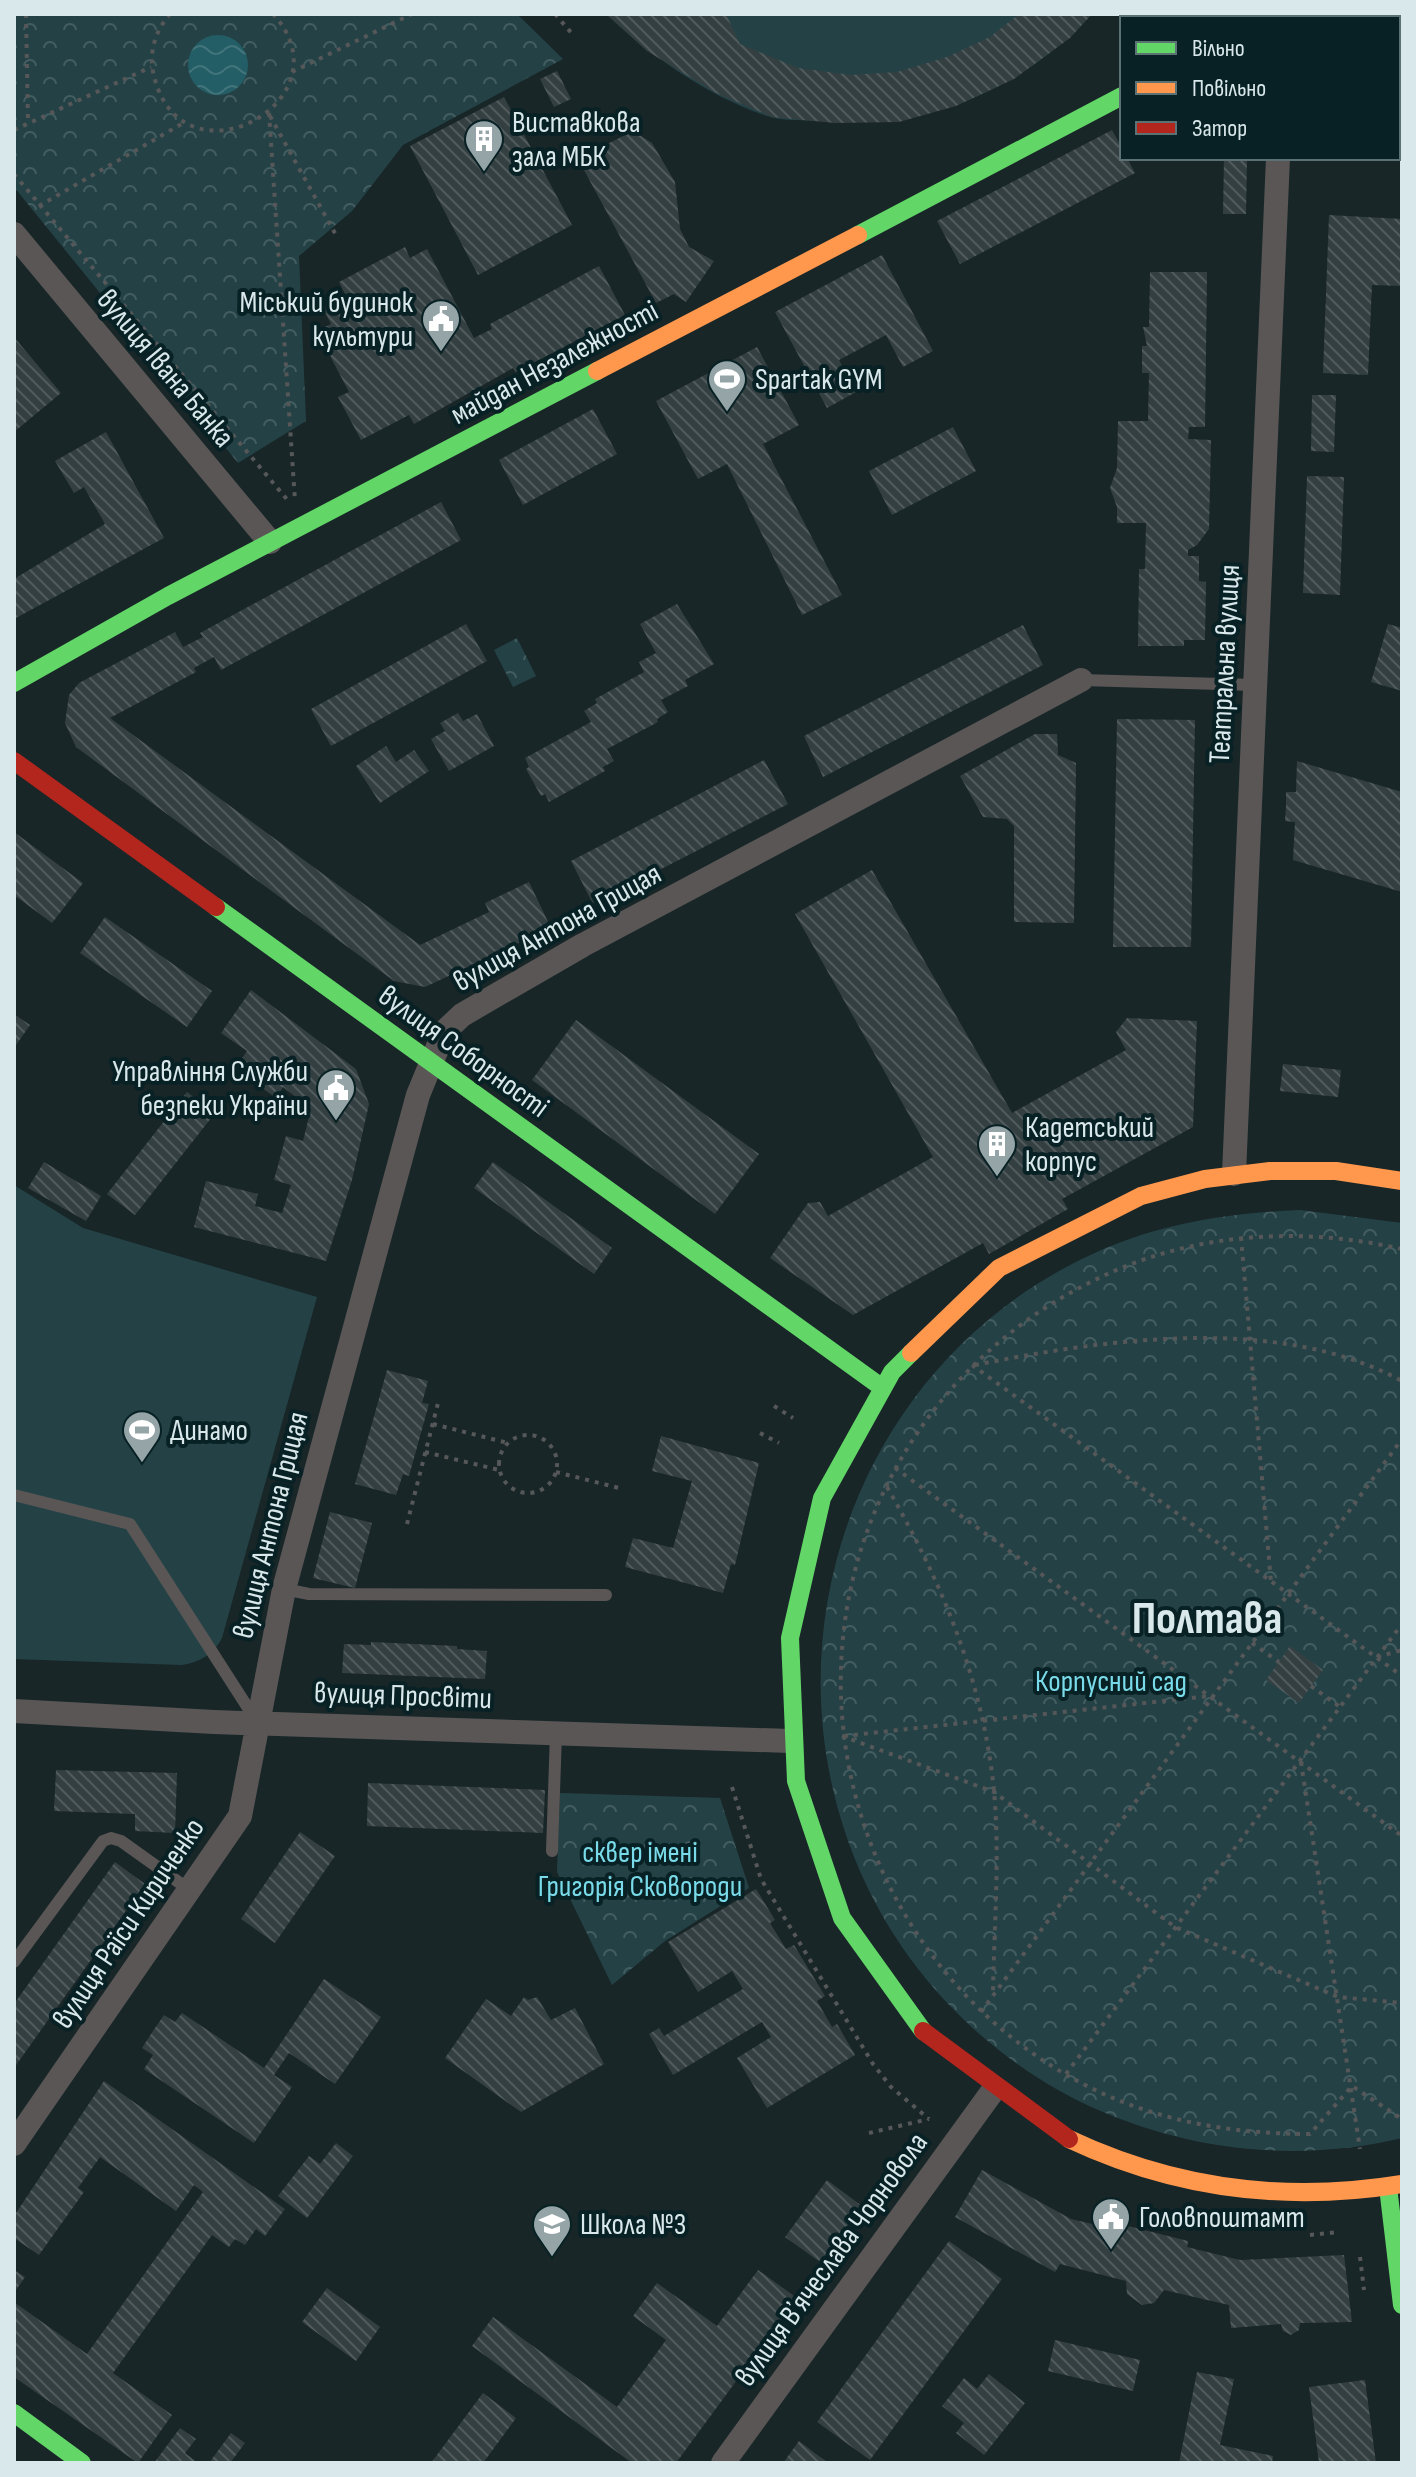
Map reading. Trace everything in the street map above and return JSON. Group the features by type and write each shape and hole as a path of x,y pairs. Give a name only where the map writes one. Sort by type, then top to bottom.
{"main road":[{"name":"майдан Незалежності","path":"14,683 270,542 1120,97"},
{"name":"вулиця Соборності","path":"14,761 880,1386"},
{"path":"1402,1181 1348,1172 1295,1170 1234,1174 1160,1189 1118,1203 1041,1240 974,1286 942,1315 880,1386 834,1467 800,1562 787,1651 790,1741 812,1842 826,1880 861,1949 881,1981 914,2020 992,2092 1079,2145 1124,2163 1188,2182 1271,2194 1319,2194 1395,2185 1402,2305"},
{"path":"14,2413 82,2463"}],"street":[{"name":"Театральна вулиця","path":"1234,1174 1278,160"},
{"name":"вулиця Івана Банка","path":"14,234 270,542"},
{"name":"вулиця Антона Грицая","path":"257,1722 284,1589 418,1095 444,1032 462,1015 583,945 1081,680"},
{"name":"вулиця Просвіти","path":"14,1711 790,1741"},
{"name":"вулиця Раїси Кириченко","path":"14,2144 240,1816 257,1722"},
{"name":"вулиця Вʼячеслава Чорновола","path":"723,2463 992,2092"}],"lane":[{"path":"1081,680 1255,685"},
{"path":"14,1495 130,1524 257,1722"},
{"path":"284,1589 309,1594 606,1595"},
{"path":"552,1851 556,1733"},
{"path":"14,1962 103,1841 111,1838 121,1841 191,1891"}],"path":[{"path":"26,14 28,123"},
{"path":"170,14 153,44 151,67 157,88 169,107 185,122 206,130 228,131 250,126 269,113 284,95 292,72 291,48 283,25 273,14"},
{"path":"292,72 412,14"},
{"path":"555,14 574,36"},
{"path":"14,130 151,67"},
{"path":"14,174 296,509 269,113"},
{"path":"269,113 336,235"},
{"path":"39,206 185,122"},
{"path":"1352,2086 1310,2134 1268,2134 1205,2126 1109,2096 1066,2074 1019,2043 981,2012 920,1941 887,1886 863,1826 842,1736 841,1657 850,1588 860,1551 895,1468 941,1400 972,1365 1042,1309 1097,1278 1169,1251 1241,1237 1308,1235 1402,1249"},
{"path":"1241,1237 1271,1582"},
{"path":"972,1365 1032,1353 1124,1342 1250,1341 1335,1354 1402,1381"},
{"path":"972,1365 1402,1676"},
{"path":"407,1524 438,1403"},
{"path":"774,1406 793,1418"},
{"path":"432,1424 508,1443"},
{"path":"760,1433 779,1443"},
{"path":"526,1435 545,1441 556,1457 556,1472 543,1489 525,1494 508,1487 499,1470 498,1460 508,1443 526,1435"},
{"path":"981,2012 1402,1439"},
{"path":"425,1452 499,1470"},
{"path":"895,1468 1402,1836"},
{"path":"556,1472 623,1489"},
{"path":"886,1486 939,1583 962,1645 982,1720 994,1792 993,1996"},
{"path":"1066,2074 1402,1624"},
{"path":"1252,1643 1279,1662"},
{"path":"1377,1657 1402,1650"},
{"path":"1311,1686 1340,1707"},
{"path":"842,1736 1212,1696"},
{"path":"842,1736 994,1792 1175,1927 1338,1997 1402,2003"},
{"path":"1301,1762 1360,2149"},
{"path":"732,1787 766,1888 873,2064 891,2087 929,2119 869,2133"},
{"path":"1352,2086 1402,2119"},
{"path":"1310,2235 1339,2232"},
{"path":"1360,2257 1364,2290"}],"green space":[{"path":"14,14 517,14 563,59 403,145 352,211 299,256 306,421 238,463 14,187"},
{"path":"606,14 1092,14 1034,65 1002,85 933,112 858,122 782,119 747,109 682,74"},
{"path":"517,638 536,676 513,687 494,650"},
{"name":"Динамо","path":"14,1185 83,1228 317,1297 222,1638 210,1653 194,1662 181,1665 14,1659"},
{"name":"Корпусний сад","path":"1300,1210 1402,1223 1402,2138 1326,2150 1288,2151 1250,2149 1175,2136 1103,2112 1034,2075 972,2027 919,1970 876,1904 839,1812 822,1717 824,1622 846,1530 884,1444 940,1367 1011,1302 1097,1252 1146,1234 1196,1221"},
{"name":"сквер імені Григорія Сковороди","path":"560,1793 720,1798 749,1888 665,1941 612,1985 557,1872"}],"water":[{"path":"218,35 240,43 248,65 240,87 218,95 196,87 188,65 196,43"}],"building":[{"path":"606,14 726,14 740,44 798,68 851,75 897,72 947,57 990,37 1019,14 1092,14 1070,38 1014,79 956,106 899,122 835,123 772,117 716,93 647,51"},
{"path":"1400,52 1402,52 1400,117"},
{"path":"557,71 571,99 554,107 540,79"},
{"name":"Виставкова зала МБК","path":"504,97 572,225 478,275 410,146"},
{"path":"1112,130 1120,144 1120,160 1128,160 1135,173 960,264 937,221"},
{"path":"633,131 652,143 675,182 680,229 689,247 714,261 686,302 674,294 656,303 578,159"},
{"path":"1224,160 1247,160 1246,214 1223,214"},
{"path":"1329,215 1402,219 1402,286 1372,285 1368,375 1323,373"},
{"name":"Міський будинок культури","path":"405,247 410,258 427,249 474,338 492,329 490,324 599,266 625,315 516,372 513,368 414,424 409,415 361,440 338,397 349,392 317,331 331,324 323,308 346,296 339,282"},
{"path":"882,255 933,351 903,367 886,335 839,360 856,392 827,408 775,312"},
{"path":"1150,272 1207,272 1205,427 1189,427 1188,439 1211,440 1209,529 1197,545 1188,550 1188,556 1199,556 1199,581 1206,582 1205,640 1184,640 1184,646 1138,646 1139,569 1145,569 1146,523 1117,523 1117,507 1110,488 1117,468 1118,421 1148,421 1149,373 1142,373 1142,346 1147,346 1143,327 1149,327"},
{"path":"14,337 61,393 14,432"},
{"path":"757,347 799,425 763,444 842,595 802,615 727,464 698,479 656,401"},
{"path":"1312,395 1336,395 1334,452 1311,451"},
{"path":"593,409 617,454 523,505 499,460"},
{"path":"953,427 976,471 892,515 869,471"},
{"path":"106,432 164,538 14,619 14,579 105,524 84,487 74,493 55,461"},
{"path":"1307,476 1344,477 1340,595 1303,593"},
{"path":"441,502 461,540 221,670 214,657 194,668 196,672 110,718 420,945 489,912 485,903 529,882 551,928 425,987 394,981 76,747 65,723 69,695 79,683 175,632 183,647 203,637 200,633"},
{"path":"677,604 714,664 685,680 688,686 661,700 668,712 657,719 658,722 607,749 614,761 603,767 605,771 549,802 545,794 541,796 526,769 529,767 525,758 591,722 584,711 597,703 595,699 644,672 639,662 656,653 640,624"},
{"path":"466,624 487,661 331,746 311,709"},
{"path":"1388,624 1402,628 1402,691 1371,682"},
{"path":"1023,625 1043,665 823,777 804,736"},
{"path":"458,713 463,721 477,714 494,746 449,771 431,739 445,731 440,723"},
{"path":"1117,719 1195,720 1191,947 1113,947"},
{"path":"1035,734 1057,734 1058,755 1076,763 1074,923 1014,922 1014,826 1007,819 983,817 960,776"},
{"path":"386,746 396,762 414,750 429,771 380,803 356,766"},
{"path":"764,760 788,804 593,904 571,861"},
{"path":"1297,761 1402,792 1402,892 1293,860 1295,822 1285,821 1286,792 1296,792"},
{"path":"14,832 83,883 52,923 14,895"},
{"name":"Кадетський корпус","path":"872,870 1012,1113 1126,1050 1116,1032 1127,1018 1197,1021 1193,1127 1062,1199 1068,1209 989,1254 983,1243 853,1315 770,1258 808,1203 820,1202 828,1216 933,1157 795,914"},
{"path":"105,917 212,991 187,1027 80,953"},
{"name":"Управління Служби безпеки України","path":"251,990 356,1069 369,1104 352,1180 326,1261 194,1227 206,1181 258,1194 255,1206 282,1213 291,1185 274,1180 286,1136 303,1141 311,1109 283,1087 276,1098 235,1068 247,1051 221,1033"},
{"path":"14,1014 30,1025 14,1048"},
{"path":"576,1020 759,1154 715,1214 532,1080"},
{"path":"1283,1064 1341,1070 1338,1097 1280,1091"},
{"path":"187,1092 215,1113 135,1215 107,1194"},
{"path":"44,1162 101,1196 86,1221 28,1188"},
{"path":"493,1162 612,1248 594,1274 474,1188"},
{"path":"387,1370 428,1381 422,1403 429,1404 409,1476 403,1474 396,1495 355,1484"},
{"path":"661,1436 759,1463 735,1565 731,1564 723,1593 625,1567 633,1538 673,1548 692,1481 652,1471"},
{"path":"330,1512 372,1523 355,1588 313,1578"},
{"path":"371,1642 457,1646 457,1649 487,1651 485,1679 342,1673 344,1644 371,1645"},
{"path":"1290,1646 1323,1670 1299,1703 1266,1680"},
{"path":"56,1770 177,1773 175,1833 135,1831 135,1814 54,1811"},
{"path":"368,1783 545,1790 543,1833 367,1826"},
{"path":"300,1832 335,1856 275,1943 241,1919"},
{"path":"115,1862 145,1884 14,2068 14,2004"},
{"path":"756,1889 775,1920 770,1923 786,1949 794,1945 825,1996 817,2001 832,2027 837,2024 855,2055 767,2108 737,2058 771,2037 762,2022 673,2075 649,2034 659,2028 664,2036 743,1989 732,1971 698,1992 668,1942"},
{"path":"324,1979 381,2017 335,2084 289,2053 274,2075 292,2087 254,2143 144,2069 153,2055 142,2048 153,2031 164,2015 175,2022 182,2013 264,2068"},
{"path":"524,1997 528,2000 537,1997 551,2020 575,2008 604,2064 521,2112 445,2058 486,1999 511,2016"},
{"path":"104,2081 285,2209 265,2236 256,2229 245,2245 235,2239 229,2247 212,2235 113,2373 172,2415 138,2463 14,2377 14,2302 87,2354 203,2192 194,2185 176,2211 100,2157 78,2188 84,2192 39,2255 14,2238 14,2216"},
{"path":"336,2143 353,2156 307,2218 278,2196 309,2156 320,2164"},
{"name":"Головпоштамт","path":"982,2170 1071,2219 1126,2232 1128,2226 1188,2241 1187,2247 1240,2260 1344,2255 1352,2322 1300,2323 1299,2330 1291,2335 1283,2331 1281,2324 1231,2328 1229,2305 1164,2290 1154,2303 1142,2305 1127,2294 1126,2281 1060,2264 1055,2272 955,2217"},
{"path":"827,2180 862,2206 820,2262 785,2237"},
{"path":"949,2241 1002,2279 870,2460 817,2422"},
{"path":"14,2270 25,2277 14,2293"},
{"path":"758,2270 797,2298 676,2463 632,2463 472,2346 493,2317 617,2407 666,2340 633,2316 657,2283 717,2326"},
{"path":"327,2288 380,2327 356,2361 302,2322"},
{"path":"1055,2340 1140,2360 1133,2391 1048,2371"},
{"path":"1197,2372 1234,2379 1220,2445 1273,2456 1272,2463 1179,2463"},
{"path":"989,2374 1025,2403 984,2455 956,2433 964,2423 942,2406 964,2378 977,2389"},
{"path":"1365,2380 1376,2463 1319,2463 1309,2387"},
{"path":"483,2393 516,2418 483,2463 431,2463"},
{"path":"180,2428 196,2439 185,2453 198,2463 154,2463"},
{"path":"231,2433 245,2443 230,2463 209,2463"},
{"path":"799,2441 816,2454 829,2463 783,2463"}],"traffic: fast":[{"path":"1282,16 1286,14"},
{"path":"858,235 1120,97"},
{"path":"14,683 168,596 597,371"},
{"path":"216,907 880,1386"},
{"path":"911,1353 892,1372 822,1498 790,1638 796,1781 842,1918 923,2031"},
{"path":"1388,2187 1402,2305"},
{"path":"14,2413 82,2463"}],"traffic: slow":[{"path":"597,371 858,235"},
{"path":"911,1353 999,1268 1141,1196 1205,1179 1270,1171 1336,1171 1402,1181"},
{"path":"1069,2139 1149,2170 1232,2187 1316,2192 1402,2184"}],"traffic: jam":[{"path":"14,761 216,907"},
{"path":"923,2031 1069,2139"}],"place":[{"name":"Виставкова зала МБК","path":"484,173"},
{"name":"Міський будинок культури","path":"441,353"},
{"name":"Spartak GYM","path":"727,413"},
{"name":"Управління Служби безпеки України","path":"336,1122"},
{"name":"Кадетський корпус","path":"997,1178"},
{"name":"Динамо","path":"142,1464"},
{"name":"Головпоштамт","path":"1111,2251"},
{"name":"Школа №3","path":"552,2258"}],"district":[{"name":"Полтава","path":"1207,1617"}]}
